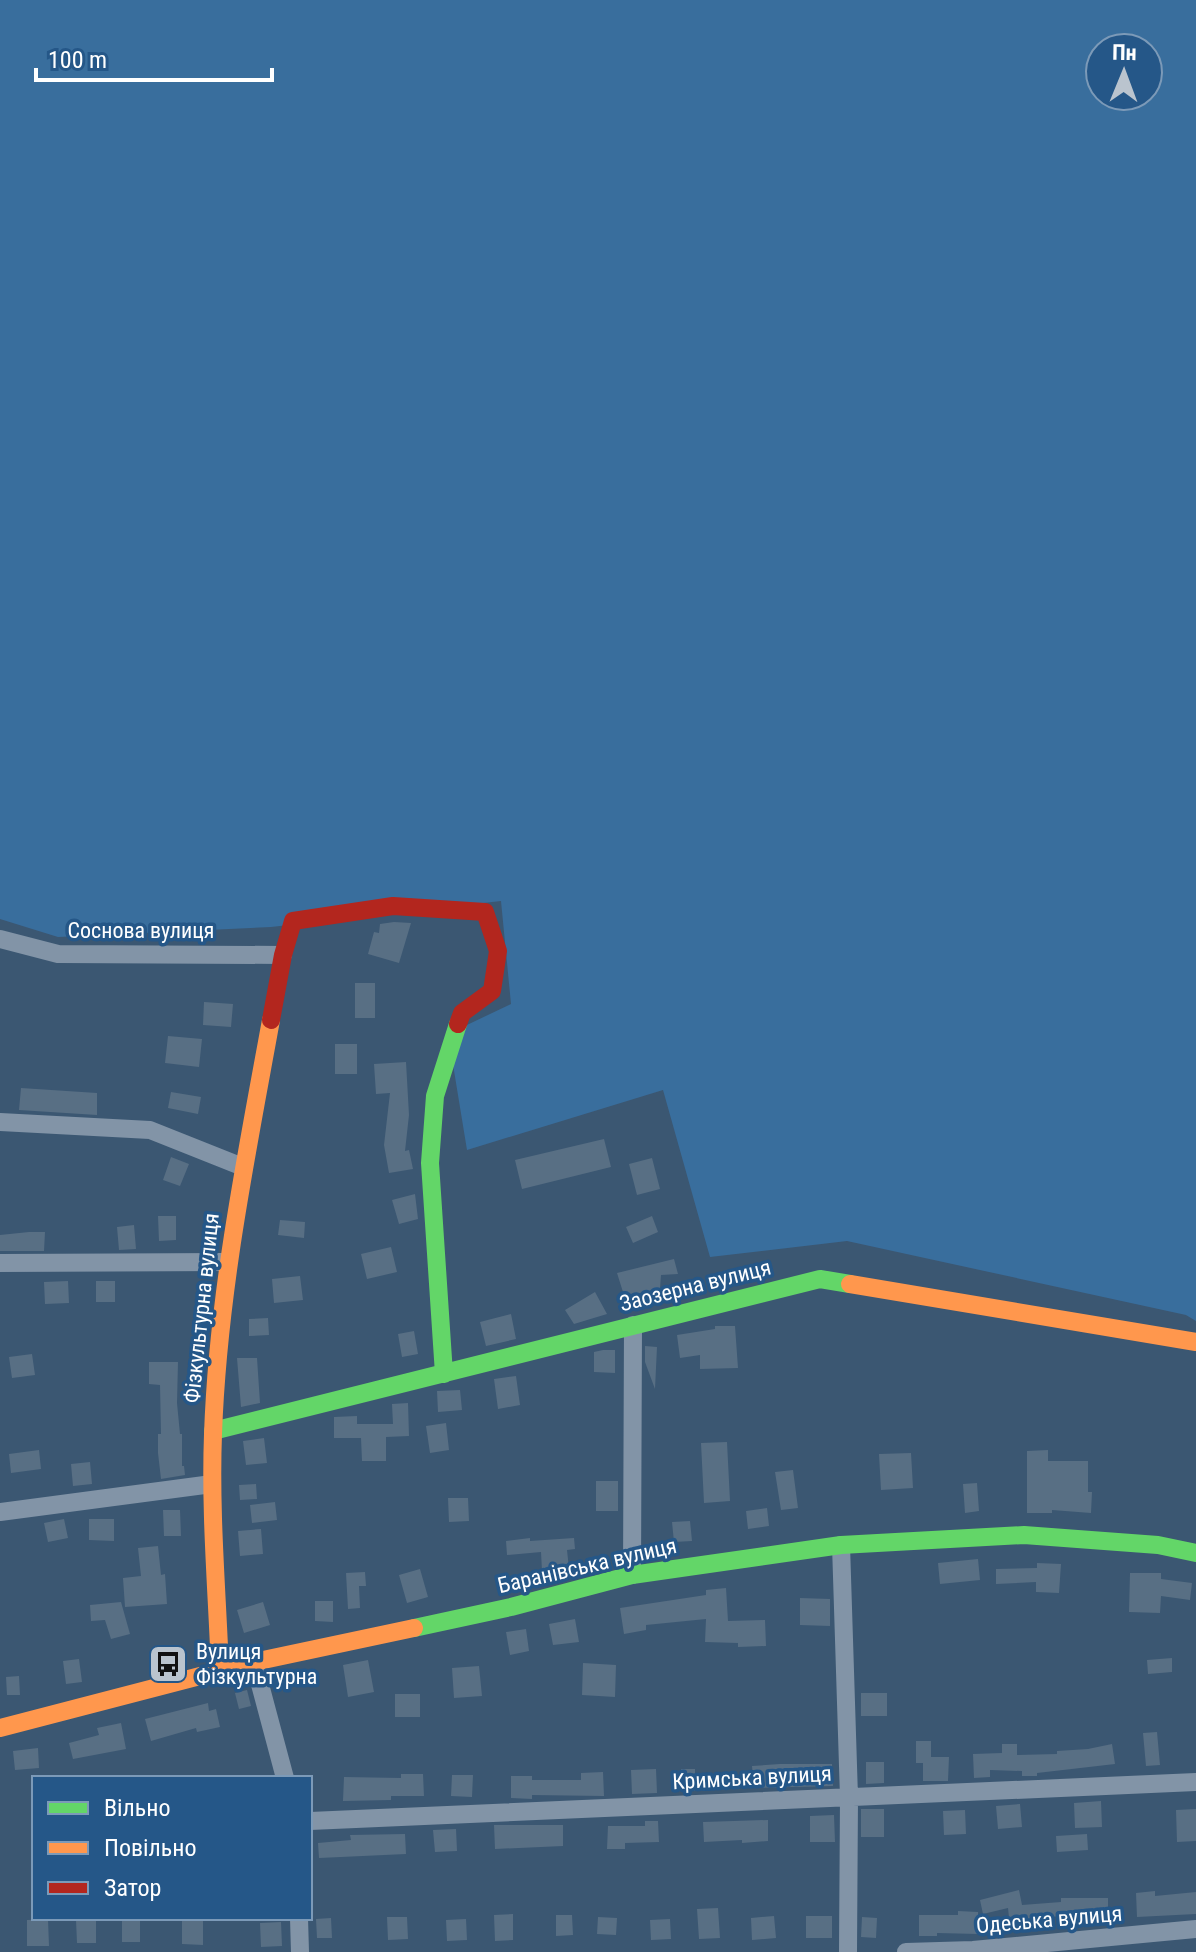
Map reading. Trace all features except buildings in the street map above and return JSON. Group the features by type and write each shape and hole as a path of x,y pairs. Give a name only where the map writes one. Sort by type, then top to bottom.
{"street":[{"name":"Фізкультурна вулиця","path":"220,1670 212,1484 213,1431 227,1262 283,955 293,921 393,906 485,912 498,951 492,991 462,1013 435,1096 430,1163 444,1374"},
{"name":"Соснова вулиця","path":"0,939 58,954 283,955"},
{"path":"0,1122 150,1130 243,1167"},
{"path":"0,1263 227,1262"},
{"name":"Заозерна вулиця","path":"213,1431 820,1279 1196,1342"},
{"path":"632,1575 633,1325"},
{"path":"1,1509 212,1484"},
{"name":"Баранівська вулиця","path":"0,1728 220,1670 511,1607 632,1575 841,1545 1024,1535 1158,1545 1196,1553"},
{"path":"841,1545 849,1797 848,1952"},
{"path":"254,1662 284,1776"},
{"name":"Кримська вулиця","path":"312,1821 1196,1782"},
{"path":"299,1920 300,1952"},
{"name":"Одеська вулиця","path":"906,1952 973,1950 1196,1929"}],"shaded area":[{"path":"0,0 1196,0 1196,1321 1186,1315 847,1241 710,1257 663,1090 467,1150 448,1034 511,1004 501,901 271,927 58,937 0,919"}],"traffic: fast":[{"path":"444,1374 430,1163 435,1096 458,1024"},
{"path":"213,1431 820,1279 850,1284"},
{"path":"414,1628 511,1607 632,1575 841,1545 1024,1535 1158,1545 1196,1553"}],"traffic: slow":[{"path":"220,1670 212,1493 216,1381 234,1226 271,1020"},
{"path":"850,1284 1196,1342"},
{"path":"0,1728 254,1662 414,1628"}],"traffic: jam":[{"path":"271,1020 293,921 393,906 485,912 498,951 492,991 462,1013 458,1024"}],"place":[{"name":"Вулиця Фізкультурна","path":"168,1664"}]}
